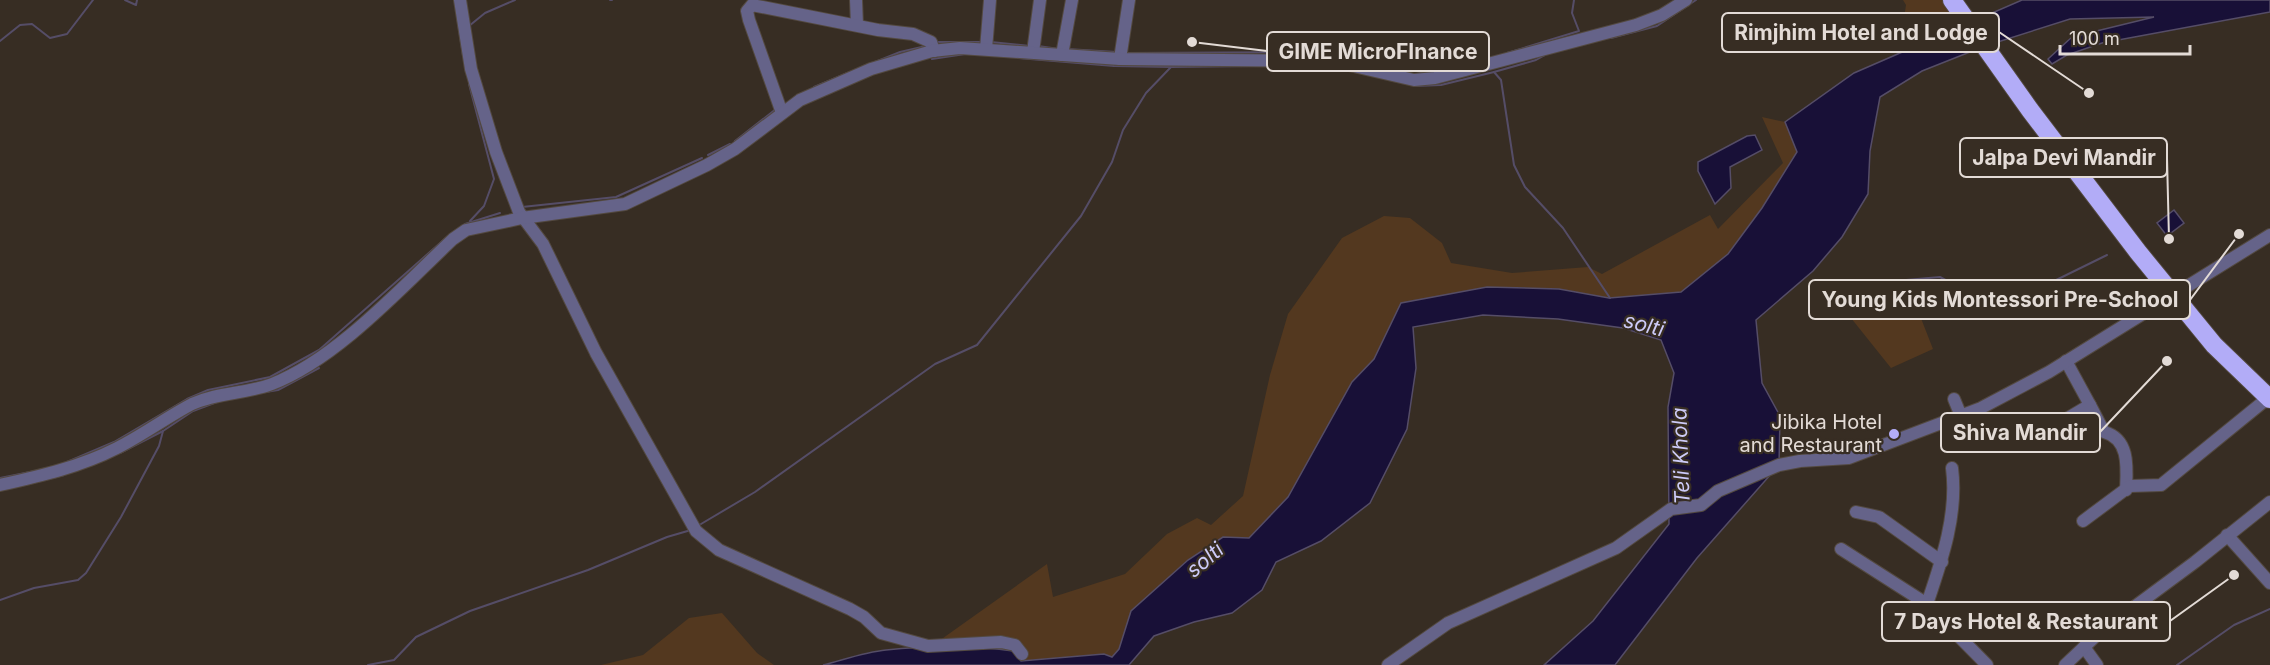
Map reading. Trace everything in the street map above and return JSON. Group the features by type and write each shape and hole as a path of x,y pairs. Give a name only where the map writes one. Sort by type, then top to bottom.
{"highway":[{"path":"1954,3 2030,110 2138,252 2175,294 2214,345 2269,399"}],"street":[{"path":"460,0 471,69 496,152 522,218 543,244 596,353 696,531 707,542 864,617 881,633 928,646 1001,642 1015,645 1022,654"},
{"path":"856,0 857,25"},
{"path":"986,49 990,0"},
{"path":"1033,52 1040,0"},
{"path":"1062,55 1072,0"},
{"path":"1120,59 1129,0"},
{"path":"0,485 55,473 116,449 191,405 209,398 271,384 288,376 311,363 362,324 453,239 466,230 522,218 624,204 707,165 735,149 801,99 871,69 934,51 986,49 1120,59 1332,60 1414,80 1436,78 1636,25 1662,15 1686,0"},
{"path":"782,113 749,20 748,8 752,5 913,34 931,42 934,51"},
{"path":"1388,665 1448,623 1616,548 1671,509 1701,505 1718,491 1779,465 1800,461 1850,458 1981,408 2066,361 2270,235"},
{"path":"2066,361 2104,432 2112,434 2127,456 2126,490"},
{"path":"1954,399 1961,416"},
{"path":"2083,521 2130,486 2161,485 2269,399"},
{"path":"2058,424 2090,405"},
{"path":"1927,604 1941,562 1956,494 1952,468"},
{"path":"2065,665 2084,647 2270,502"},
{"path":"1856,512 1878,517 1941,562"},
{"path":"2227,535 2270,583"},
{"path":"1841,549 1927,604 1987,665"},
{"path":"2084,647 2097,665"}],"shaded area":[{"path":"1903,0 1950,0 1968,26 1898,56 1906,5"},
{"path":"1762,117 1785,122 1797,152 1762,208 1728,254 1681,292 1609,298 1559,289 1487,287 1401,303 1374,359 1352,383 1288,497 1249,538 1223,537 1188,560 1131,611 1119,649 1112,657 1104,654 1020,661 929,648 1047,564 1053,597 1125,574 1167,534 1197,518 1211,525 1243,496 1270,375 1288,314 1342,238 1384,216 1410,218 1442,243 1451,263 1512,273 1588,267 1602,274 1710,215 1718,229 1783,163"},
{"path":"1906,280 1933,349 1891,368 1847,313 1852,303 1879,295 1891,285"},
{"path":"722,613 757,653 774,665 601,665 643,655 689,618"}],"water":[{"path":"2022,0 2270,0 2270,12 2102,43 2067,55 2052,64 2048,59 2072,37 2154,17 2070,19 1985,46 1922,71 1880,97 1870,151 1868,194 1842,237 1813,271 1756,320 1762,383 1780,416 1779,465 1697,558 1615,665 1544,665 1593,621 1669,524 1668,407 1674,373 1661,340 1623,328 1558,319 1483,315 1413,327 1416,368 1407,429 1370,503 1321,541 1276,562 1262,590 1232,613 1194,622 1154,636 1129,665 823,665 878,651 933,647 1013,651 1021,661 1104,654 1112,657 1119,649 1131,611 1188,560 1223,537 1249,538 1288,497 1352,382 1374,359 1401,303 1487,287 1559,289 1609,298 1681,292 1728,254 1762,208 1797,152 1785,122 1854,73"},
{"path":"1755,135 1762,150 1730,167 1731,188 1715,204 1698,171 1698,162 1747,136"},
{"path":"2174,210 2184,223 2167,236 2157,223"}],"waterway":[{"path":"0,41 20,25 32,24 50,38 67,34 93,0"},
{"path":"125,0 136,5 137,0"},
{"path":"469,26 485,13 515,0"},
{"path":"1507,53 1579,31 1572,13 1574,0"},
{"path":"1611,38 1657,26 1696,0"},
{"path":"457,16 463,55"},
{"path":"937,42 982,42"},
{"path":"991,42 1030,46"},
{"path":"875,62 900,52 926,46"},
{"path":"1038,46 1059,49"},
{"path":"1066,49 1117,52"},
{"path":"1125,53 1302,52 1328,54 1422,72 1450,68"},
{"path":"932,59 965,54"},
{"path":"1494,72 1536,60 1545,55"},
{"path":"1018,58 1114,66 1171,67"},
{"path":"701,524 755,492 935,364 977,345 1081,216 1112,162 1123,130 1146,93 1171,67 1253,66"},
{"path":"814,87 850,72"},
{"path":"1415,86 1441,85 1494,72 1501,80 1514,165 1525,187 1563,228 1610,298"},
{"path":"469,84 494,179 484,206 470,221"},
{"path":"735,141 776,109"},
{"path":"708,155 730,144"},
{"path":"522,207 616,197 702,158"},
{"path":"465,224 500,213"},
{"path":"67,462 114,442 187,399 208,390 270,377 319,350 448,236"},
{"path":"1847,313 1852,303 1879,295 1891,285 1906,280 1940,277 1973,295 2046,285 2107,255"},
{"path":"266,392 278,390 319,368"},
{"path":"0,600 34,588 78,580 86,573 121,517 159,446 163,431 193,411 217,402"},
{"path":"120,453 163,431"},
{"path":"0,478 35,471"},
{"path":"20,486 64,475"},
{"path":"368,665 394,660 416,637 470,611 588,570 667,537 691,530"},
{"path":"2177,665 2234,625 2270,609"}],"place":[{"name":"GIME MicroFInance","path":"1192,42"},
{"name":"Rimjhim Hotel and Lodge","path":"2089,93"},
{"name":"Young Kids Montessori Pre-School","path":"2239,234"},
{"name":"Jalpa Devi Mandir","path":"2169,239"},
{"name":"Shiva Mandir","path":"2167,361"},
{"name":"Jibika Hotel and Restaurant","path":"1894,434"},
{"name":"7 Days Hotel & Restaurant","path":"2234,575"}],"water label":[{"name":"solti","path":"1644,325"},
{"name":"Teli Khola","path":"1681,456"},
{"name":"solti","path":"1205,560"}]}
